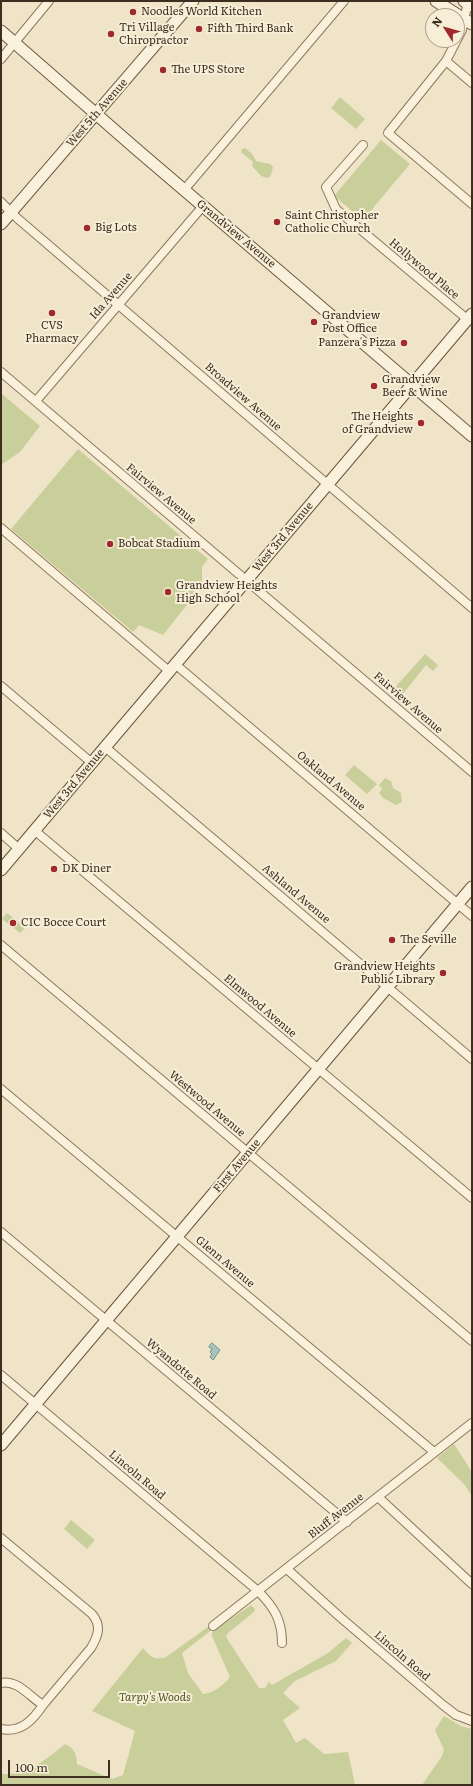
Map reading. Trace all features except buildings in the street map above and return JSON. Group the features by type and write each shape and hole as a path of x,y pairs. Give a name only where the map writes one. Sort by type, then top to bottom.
{"street":[{"path":"1,58 49,1"},
{"name":"West 5th Avenue","path":"1,224 193,1"},
{"path":"184,190 344,1"},
{"path":"436,1 468,22"},
{"path":"468,3 468,22 446,61 388,133 472,204"},
{"name":"Grandview Avenue","path":"1,31 184,190 472,436"},
{"path":"446,61 472,83"},
{"name":"Hollywood Place","path":"363,145 326,187 336,209 470,317"},
{"name":"Broadview Avenue","path":"1,202 472,608"},
{"name":"Ida Avenue","path":"36,401 203,206"},
{"name":"West 3rd Avenue","path":"1,870 470,317"},
{"name":"Fairview Avenue","path":"1,372 472,772"},
{"name":"Oakland Avenue","path":"1,528 472,916"},
{"path":"1,686 92,762"},
{"name":"Ashland Avenue","path":"105,747 472,1059"},
{"name":"Elmwood Avenue","path":"34,830 472,1198"},
{"path":"1,833 19,849"},
{"name":"First Avenue","path":"1,1445 472,887"},
{"name":"Westwood Avenue","path":"1,945 472,1341"},
{"name":"Glenn Avenue","path":"1,1089 434,1452"},
{"name":"Wyandotte Road","path":"1,1232 347,1522"},
{"name":"Lincoln Road","path":"1,1375 258,1591 272,1606 277,1616 282,1643"},
{"name":"Bluff Avenue","path":"213,1626 472,1423"},
{"path":"378,1497 472,1584"},
{"path":"1,1538 92,1614 98,1624 99,1630 97,1638 91,1648 43,1705 34,1719 27,1724 11,1729 1,1729"},
{"name":"Lincoln Road","path":"287,1568 340,1617 447,1709 472,1721"},
{"path":"1,1683 9,1682 16,1684 43,1705"}],"green space":[{"path":"340,97 365,119 356,129 331,108"},
{"path":"381,140 410,164 363,220 334,196"},
{"path":"245,148 252,154 256,161 270,164 273,167 271,175 268,178 261,176 252,166 253,162 241,152 242,149"},
{"path":"1,393 40,426 20,452 1,465"},
{"name":"Bobcat Stadium","path":"78,449 208,559 202,567 202,586 163,635 139,625 133,632 11,529"},
{"path":"425,654 438,665 433,671 426,665 399,699 391,692"},
{"path":"354,765 377,784 367,794 345,775"},
{"path":"385,778 391,781 393,788 401,793 402,802 396,805 383,798 379,793 382,789 379,785"},
{"name":"CIC Bocce Court","path":"7,913 25,928 20,933 2,919"},
{"path":"454,1444 472,1472 472,1496 464,1484 437,1458"},
{"path":"71,1520 95,1540 87,1549 64,1529"},
{"name":"Tarpy's Woods","path":"251,1605 255,1609 254,1612 228,1633 226,1637 259,1688 265,1688 269,1682 272,1685 328,1653 346,1638 352,1643 336,1661 295,1681 283,1693 300,1708 283,1720 296,1743 305,1738 324,1754 348,1752 355,1785 1,1785 1,1774 10,1774 28,1769 51,1756 65,1744 74,1752 77,1764 112,1779 123,1775 135,1731 92,1711 143,1648 155,1658 166,1657 212,1624 214,1628 182,1653 188,1673 203,1694 207,1694 218,1688 230,1677 212,1636 212,1632"},
{"path":"444,1716 461,1726 472,1729 472,1785 422,1785 442,1756 444,1750 435,1730"}],"water":[{"path":"212,1343 220,1350 213,1360 210,1357 212,1354 210,1352 212,1349 209,1347"}],"place":[{"name":"Noodles World Kitchen","path":"133,12"},
{"name":"Fifth Third Bank","path":"199,29"},
{"name":"Tri Village Chiropractor","path":"111,34"},
{"name":"The UPS Store","path":"163,70"},
{"name":"Saint Christopher Catholic Church","path":"277,222"},
{"name":"Big Lots","path":"87,228"},
{"name":"CVS Pharmacy","path":"52,313"},
{"name":"Grandview Post Office","path":"314,322"},
{"name":"Panzera's Pizza","path":"404,343"},
{"name":"Grandview Beer & Wine","path":"374,386"},
{"name":"The Heights of Grandview","path":"421,423"},
{"name":"Bobcat Stadium","path":"110,544"},
{"name":"Grandview Heights High School","path":"168,592"},
{"name":"DK Diner","path":"54,869"},
{"name":"CIC Bocce Court","path":"13,923"},
{"name":"The Seville","path":"392,940"},
{"name":"Grandview Heights Public Library","path":"443,973"}]}
